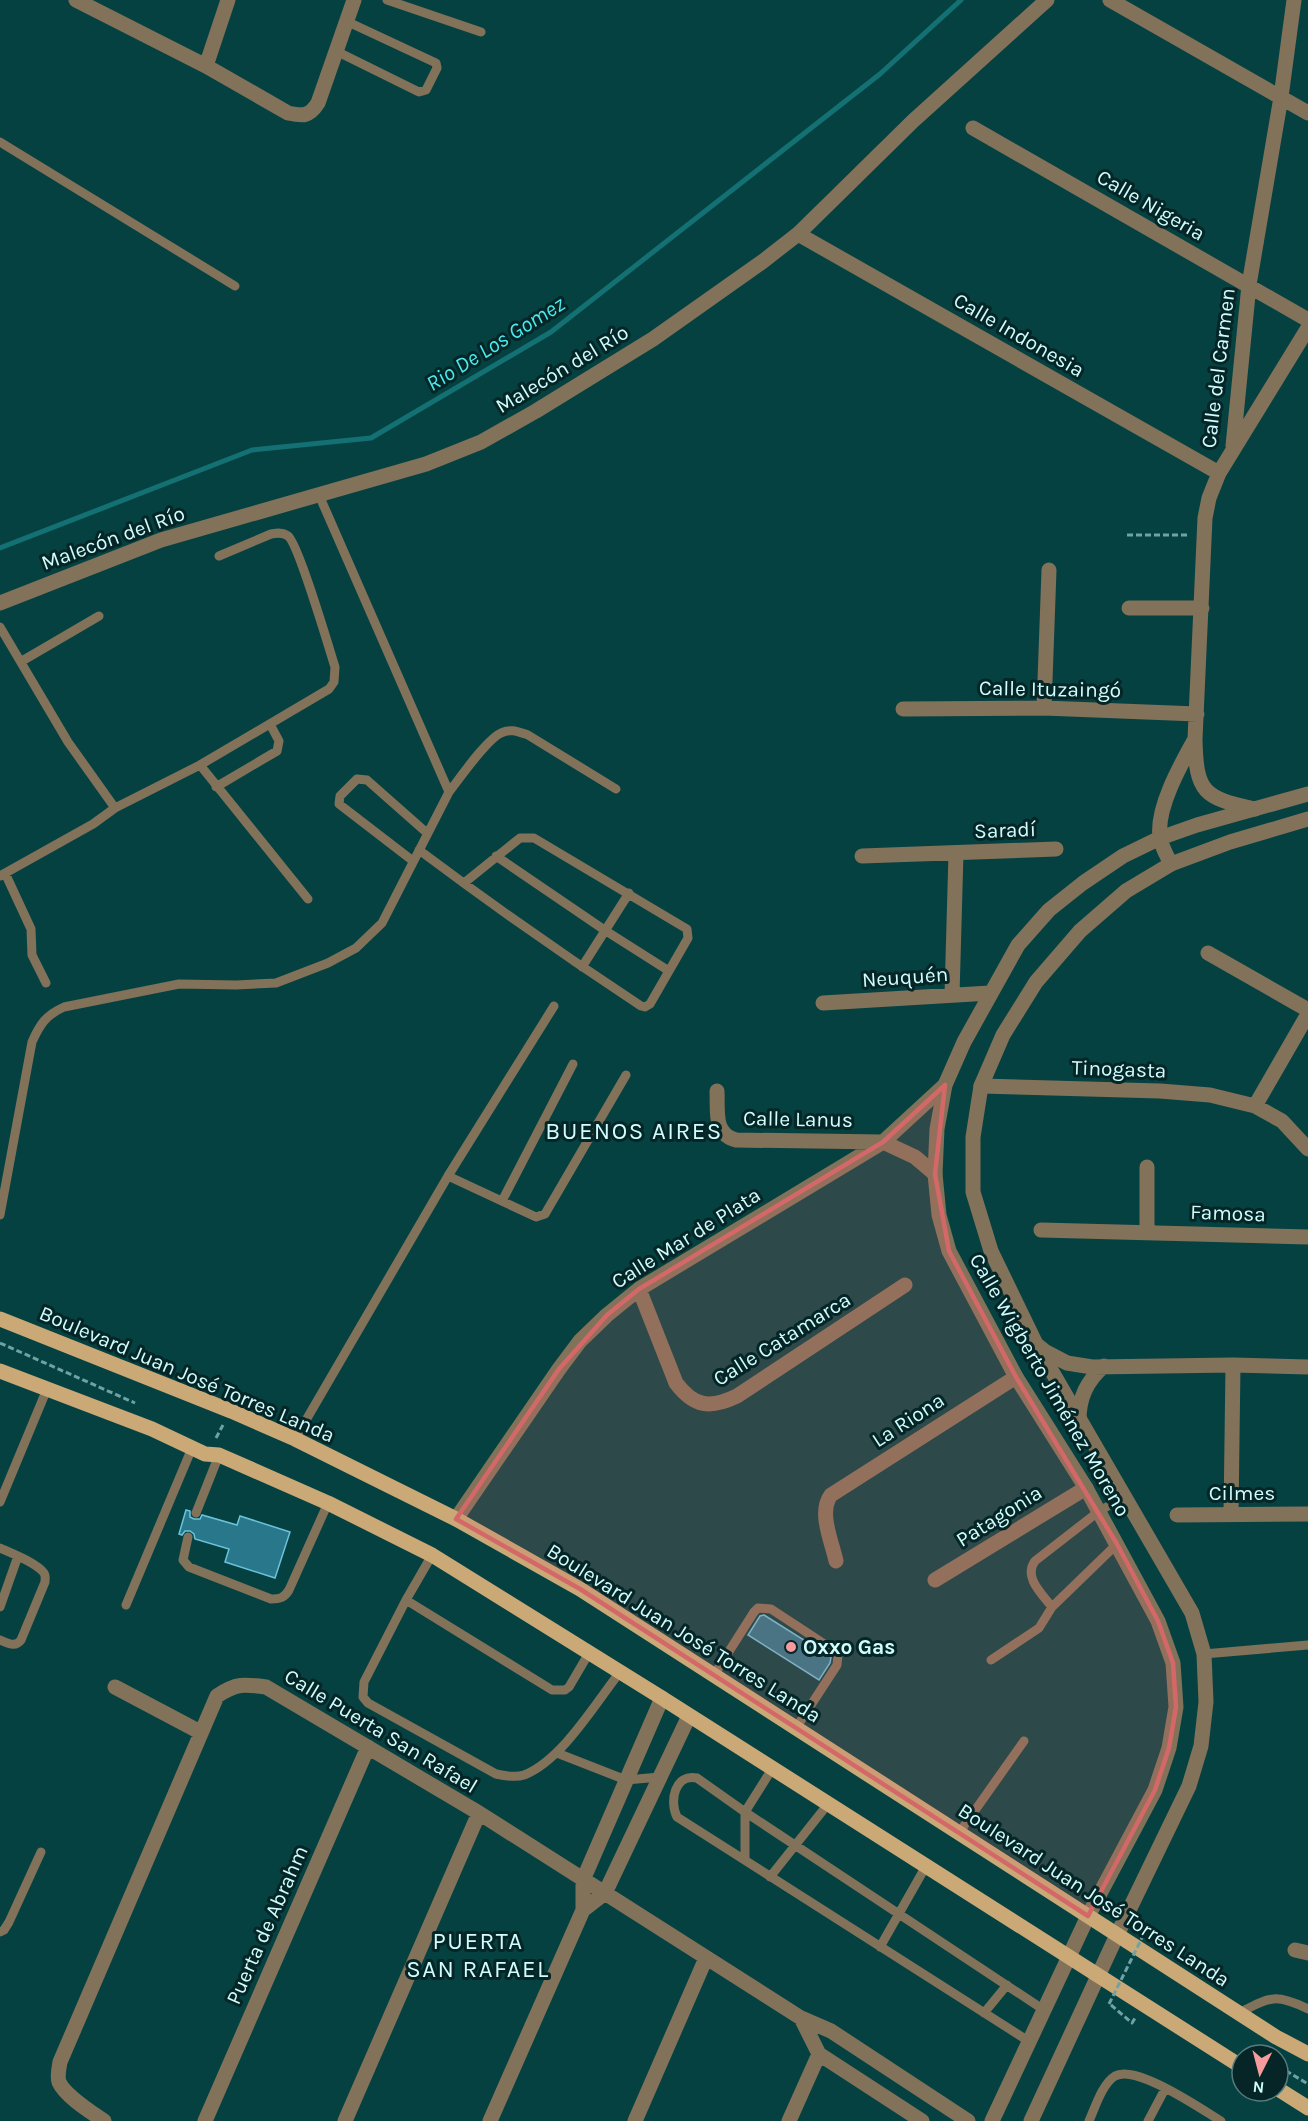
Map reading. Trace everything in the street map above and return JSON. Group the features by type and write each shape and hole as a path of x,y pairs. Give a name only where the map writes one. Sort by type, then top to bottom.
{"main road":[{"name":"Boulevard Juan José Torres Landa","path":"0,1319 231,1411 295,1439 456,1519 580,1589 1276,2037 1308,2054"},
{"path":"1,1373 152,1429 328,1503 432,1556 662,1698 1230,2059"},
{"path":"1290,2097 1308,2108"}],"street":[{"path":"76,0 105,7 288,113 302,116 313,112 318,104 354,0"},
{"path":"206,66 228,0"},
{"name":"Malecón del Río","path":"0,603 161,540 426,464 481,442 536,411 653,339 798,234 913,121 1047,0"},
{"path":"1110,0 1308,113"},
{"name":"Calle del Carmen","path":"1255,808 1215,799 1199,781 1196,770 1195,739 1202,608 1203,535 1209,498 1219,473 1233,451 1249,285 1281,97 1294,0"},
{"name":"Calle Nigeria","path":"974,128 1308,320"},
{"name":"Calle Indonesia","path":"798,234 1219,473"},
{"path":"1233,451 1308,328"},
{"path":"1044,708 1049,570"},
{"path":"1128,608 1202,608"},
{"name":"Calle Ituzaingó","path":"903,709 1044,708 1197,714"},
{"name":"Calle del Carmen","path":"1171,864 1160,838 1160,820 1184,757 1195,739"},
{"name":"Calle Wigberto Jiménez Moreno","path":"992,2121 1088,1916 1155,1790 1169,1748 1176,1707 1173,1663 1158,1621 1086,1488 1016,1377 949,1251 939,1215 935,1174 937,1129 945,1086 964,1042 1018,945 1049,910 1123,856 1160,838 1308,794"},
{"name":"Calle Wigberto Jiménez Moreno","path":"1031,2121 1189,1786 1201,1746 1206,1702 1204,1654 1192,1612 1036,1344 991,1251 973,1192 973,1137 981,1086 1003,1035 1031,991 1080,931 1126,891 1171,864 1230,842 1304,823"},
{"name":"Saradí","path":"862,856 1056,849"},
{"path":"952,995 957,853"},
{"path":"1208,953 1308,1012 1255,1106"},
{"name":"Neuquén","path":"823,1003 990,993"},
{"name":"Calle Mar de Plata","path":"456,1519 559,1369 580,1341 607,1315 639,1288 883,1142 945,1086"},
{"name":"Tinogasta","path":"981,1086 1160,1091 1210,1095 1255,1106 1282,1121 1308,1149"},
{"name":"Calle Lanus","path":"717,1091 721,1133 728,1138 883,1142"},
{"path":"883,1142 915,1157 935,1174"},
{"path":"1147,1167 1147,1232"},
{"name":"Famosa","path":"1041,1230 1308,1237"},
{"name":"Calle Catamarca","path":"639,1288 676,1383 686,1396 703,1404 721,1404 737,1396 905,1285"},
{"path":"1036,1344 1067,1363 1092,1367 1233,1365 1308,1367"},
{"path":"1231,1514 1233,1365"},
{"path":"1079,1420 1079,1409 1084,1390 1089,1381 1104,1366"},
{"name":"La Riona","path":"836,1561 825,1511 826,1502 831,1495 1016,1377"},
{"name":"Patagonia","path":"935,1580 1086,1488"},
{"name":"Cilmes","path":"1177,1515 1308,1514"},
{"name":"Calle Puerta San Rafael","path":"104,2121 65,2092 58,2077 60,2062 216,1696 232,1685 247,1684 266,1687 478,1813 801,2018 831,2031 968,2121"},
{"path":"115,1687 200,1732"},
{"path":"490,2121 583,1910 583,1880 662,1698"},
{"path":"583,1910 605,1893 689,1716"},
{"name":"Puerta de Abrahm","path":"205,2121 368,1747"},
{"path":"345,2121 478,1813"},
{"path":"635,2121 706,1958"},
{"path":"801,2018 819,2054 919,2119 928,2095"},
{"path":"789,2121 819,2054"}],"lane":[{"path":"387,0 481,32"},
{"path":"336,51 419,92 426,90 437,68 436,63 346,21"},
{"path":"0,142 235,286"},
{"path":"319,495 449,792"},
{"path":"46,983 32,955 31,929 2,874 93,824 115,808 200,765 329,689 334,682 335,667 301,562 288,535 280,532 271,534 219,556"},
{"path":"22,661 99,615"},
{"path":"0,627 68,742 115,808"},
{"path":"216,786 277,751 279,741 270,724"},
{"path":"0,1215 32,1042 40,1024 50,1013 64,1007 179,984 276,983 328,963 356,948 381,924 449,792 492,739 502,732 513,730 528,735 616,789"},
{"path":"200,765 308,899"},
{"path":"413,861 339,804 340,796 357,779 367,780 427,833"},
{"path":"419,850 464,884 640,1006 645,1007 650,1004 688,938 687,929 534,838 520,838 464,884"},
{"path":"496,856 669,971"},
{"path":"582,967 629,893"},
{"path":"295,1439 448,1176 554,1006"},
{"path":"502,1201 573,1064"},
{"path":"448,1176 537,1217 545,1214 626,1075"},
{"path":"0,1502 47,1389"},
{"path":"196,1513 205,1452"},
{"path":"126,1605 205,1452"},
{"path":"1052,1607 1031,1579 1032,1566 1098,1512 1125,1496"},
{"path":"188,1537 183,1555 185,1564 189,1567 271,1599 279,1599 285,1597 289,1590 328,1503"},
{"path":"991,1660 1039,1628 1052,1607 1117,1544"},
{"path":"0,1548 43,1571 45,1582 18,1644 12,1645 0,1640"},
{"path":"0,1607 18,1556"},
{"path":"432,1556 406,1600 364,1682 363,1697 368,1703 496,1774 510,1777 523,1775 557,1753 620,1672"},
{"path":"406,1600 552,1690 565,1690 569,1687 589,1653"},
{"path":"714,1675 754,1612 758,1608 771,1609 838,1655 837,1665 796,1728"},
{"path":"1204,1654 1308,1645"},
{"path":"959,1833 1024,1741"},
{"path":"557,1753 626,1780 660,1778"},
{"path":"745,1860 745,1812 772,1769"},
{"path":"1030,2042 677,1817 673,1797 681,1782 691,1776 698,1778 745,1812 1044,2010"},
{"path":"770,1876 828,1804"},
{"path":"0,1932 9,1922 41,1852"},
{"path":"880,1947 926,1866"},
{"path":"984,2013 1007,1985"},
{"path":"1239,2013 1275,1998 1296,2003 1308,2009"},
{"path":"1089,2121 1107,2083 1115,2076 1125,2073 1137,2075 1166,2089 1221,2121"},
{"path":"1152,2119 1166,2089"}],"path":[{"path":"1127,535 1203,535"},
{"path":"205,1452 231,1411"},
{"path":"1132,2023 1109,2004 1147,1928 1164,1945"},
{"path":"1290,2073 1308,2084"}],"highlighted area":[{"path":"945,1085 935,1174 949,1251 1016,1377 1117,1544 1158,1621 1173,1663 1176,1707 1169,1748 1155,1790 1088,1916 580,1589 456,1519 559,1369 607,1315 639,1289 883,1142"}],"building":[{"path":"186,1510 190,1511 190,1517 194,1519 200,1519 202,1515 237,1525 240,1516 290,1532 275,1578 225,1562 229,1549 195,1539 194,1534 190,1531 179,1534"},
{"name":"Oxxo Gas","path":"764,1615 831,1657 830,1663 819,1680 748,1635 760,1616"}],"waterway":[{"name":"Rio De Los Gomez","path":"0,548 252,450 371,438 551,332 880,74 961,0"}],"place":[{"name":"Oxxo Gas","path":"791,1647"}],"district":[{"name":"BUENOS AIRES","path":"634,1131"},
{"name":"PUERTA SAN RAFAEL","path":"478,1955"}]}
